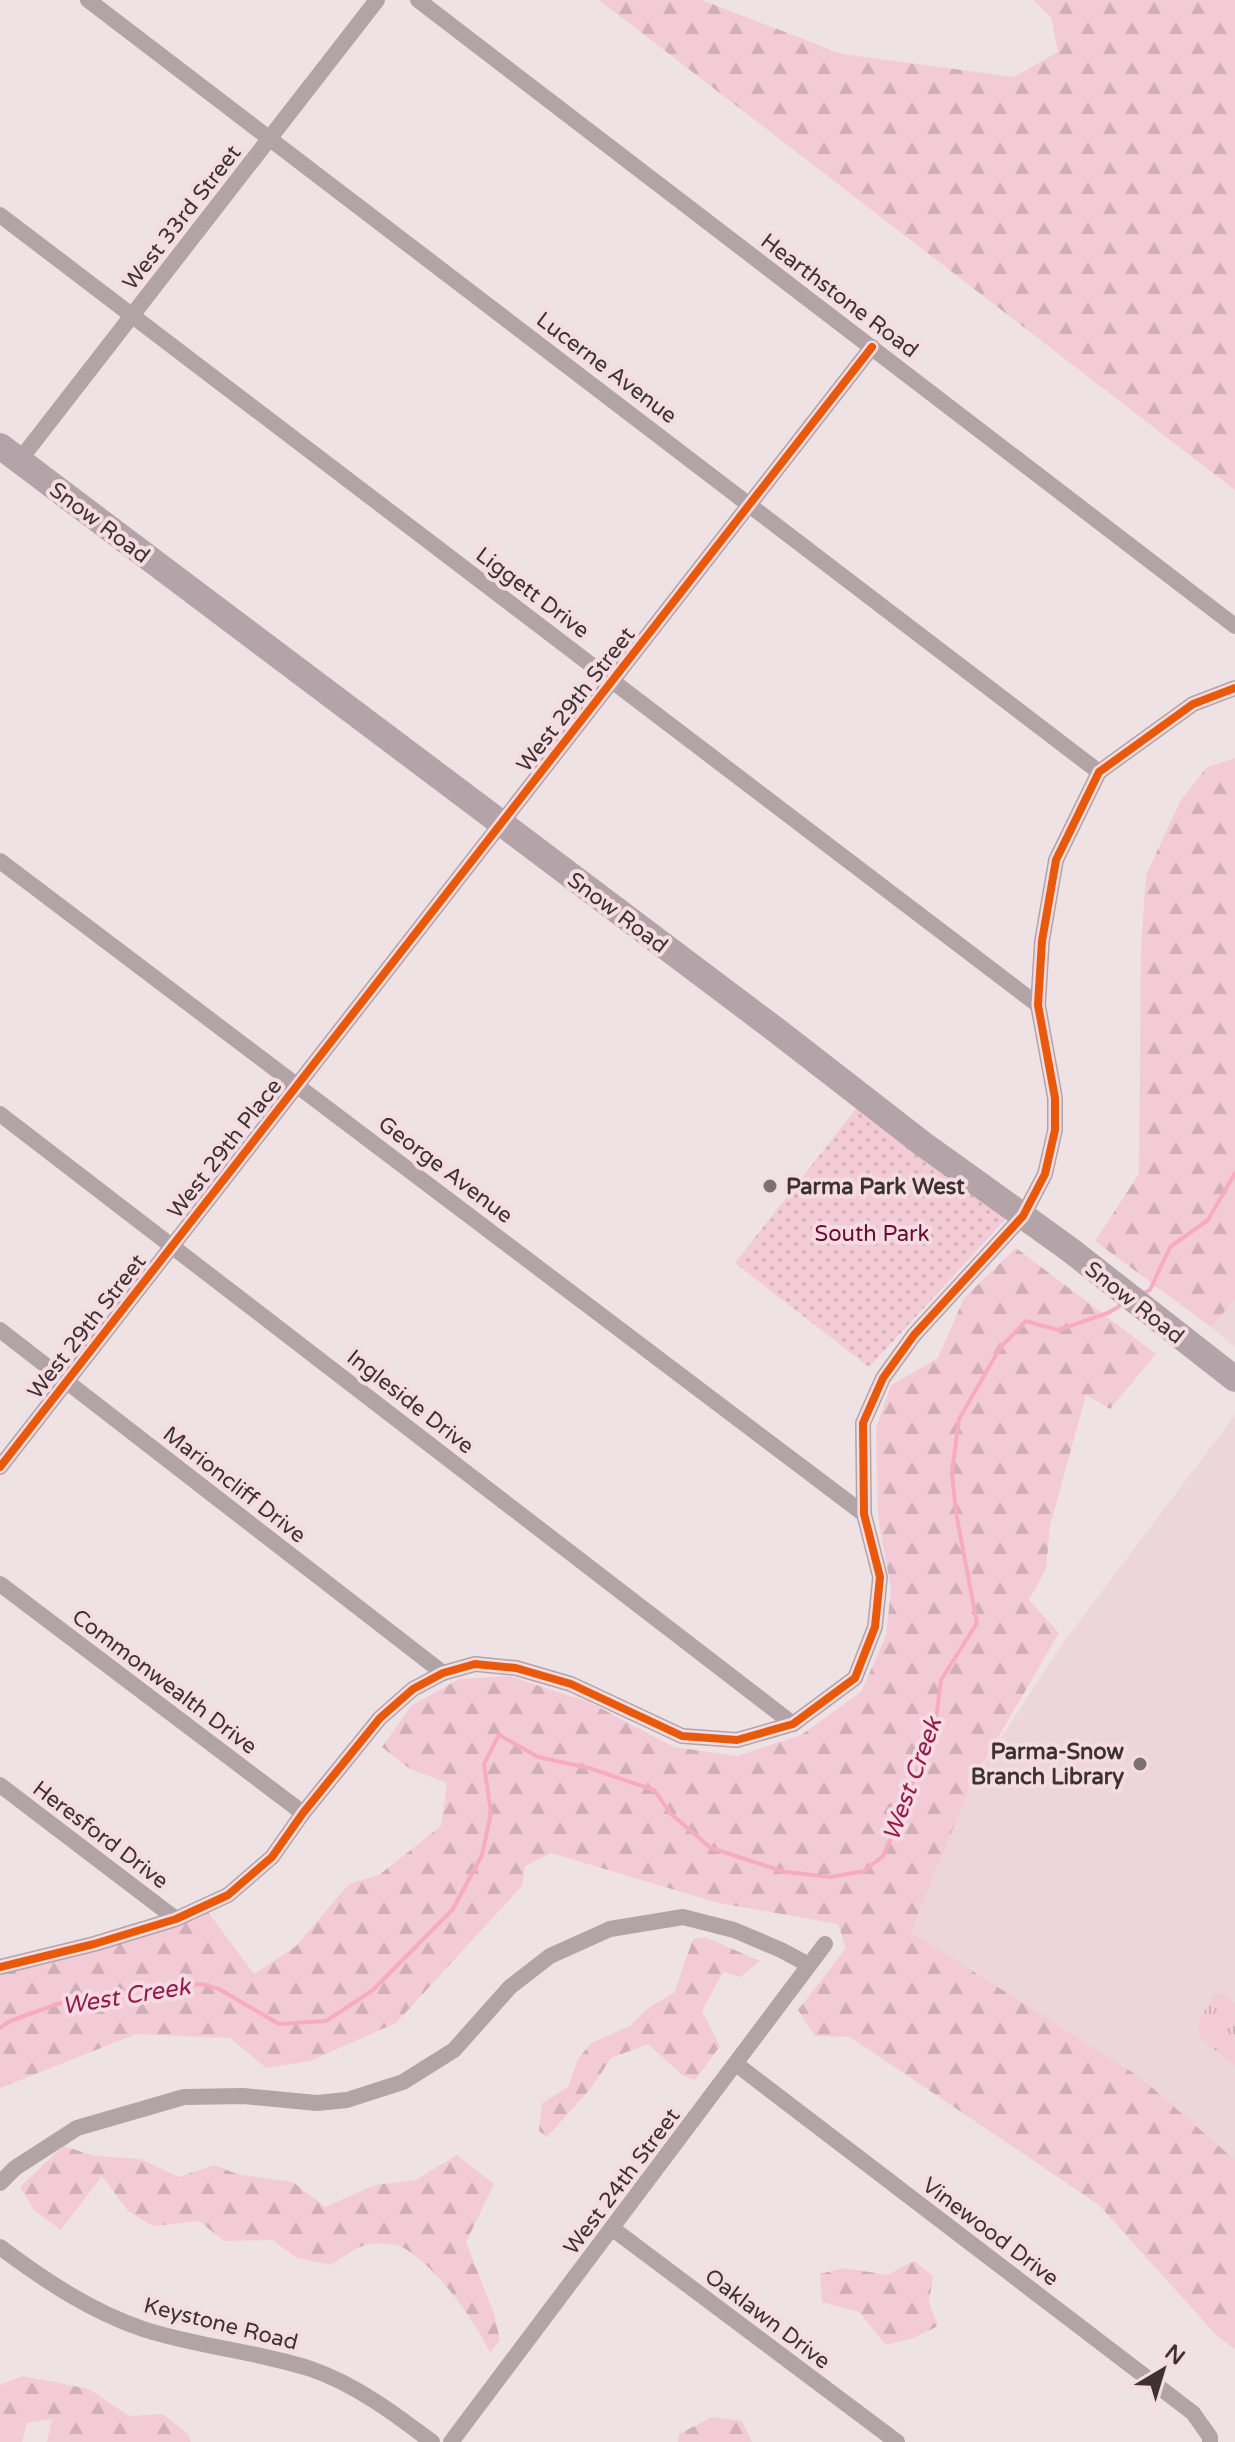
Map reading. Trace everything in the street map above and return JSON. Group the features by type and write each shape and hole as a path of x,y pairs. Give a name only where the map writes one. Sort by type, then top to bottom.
{"main road":[{"name":"Snow Road","path":"10,453 923,1144 1069,1249 1235,1379"}],"street":[{"name":"Lucerne Avenue","path":"88,0 1099,772"},
{"name":"West 33rd Street","path":"10,453 132,317 377,0"},
{"name":"Hearthstone Road","path":"418,0 1235,626"},
{"name":"Liggett Drive","path":"0,215 1038,1005"},
{"name":"West 29th Street","path":"302,1078 872,347"},
{"path":"0,1967 94,1944 176,1919 228,1895 272,1857 303,1813 380,1718 413,1689 443,1673 475,1664 516,1668 571,1684 682,1736 737,1740 793,1724 855,1678 875,1627 880,1577 864,1514 863,1423 883,1378 914,1335 1023,1216 1045,1174 1055,1130 1051,1071 1038,1005 1042,941 1056,860 1099,772 1193,704 1235,688"},
{"name":"George Avenue","path":"0,861 302,1078 864,1514"},
{"name":"West 29th Place","path":"172,1245 302,1078"},
{"name":"Ingleside Drive","path":"0,1114 793,1724"},
{"name":"West 29th Street","path":"0,1467 172,1245"},
{"name":"Marioncliff Drive","path":"0,1330 443,1673"},
{"name":"Commonwealth Drive","path":"0,1584 303,1813"},
{"name":"Heresford Drive","path":"0,1785 176,1919"},
{"path":"0,2183 15,2168 77,2128 184,2097 243,2096 317,2103 347,2100 403,2082 454,2050 510,1987 550,1956 610,1929 683,1917 734,1930 809,1965"},
{"name":"West 24th Street","path":"451,2442 825,1944"},
{"name":"Vinewood Drive","path":"736,2064 1193,2413 1210,2437 1210,2442"},
{"name":"Oaklawn Drive","path":"613,2229 897,2442"},
{"name":"Keystone Road","path":"0,2247 38,2276 81,2302 144,2329 313,2370 356,2390 432,2442"}],"shaded area":[{"path":"1235,1260 1235,1347 1199,1317"},
{"path":"1235,1415 1235,2172 911,1932 972,1782 1063,1643"}],"green space":[{"path":"599,0 702,0 842,54 1014,77 1058,52 1051,17 1033,0 1235,0 1235,490"},
{"path":"1235,758 1235,1299 1211,1327 1095,1241 1139,1174 1141,947 1146,875 1181,800 1207,767"},
{"name":"South Park","path":"859,1105 1007,1218 869,1367 735,1263"},
{"path":"1016,1248 1156,1354 1110,1409 1086,1395 1050,1526 1046,1569 1029,1600 1059,1633 972,1782 911,1932 1141,2078 1235,2160 1235,2349 1217,2336 1099,2205 850,2037 815,2036 798,2010 846,1948 838,1924 719,1903 551,1853 525,1866 522,1886 396,2023 310,2061 266,2068 230,2038 136,2034 0,2088 0,1974 208,1912 254,1974 295,1947 349,1884 379,1875 441,1826 447,1783 410,1769 382,1747 411,1706 459,1679 509,1676 589,1702 674,1747 737,1756 801,1735 861,1692 886,1636 891,1589 878,1517 876,1428 891,1385 938,1358 964,1298"},
{"path":"705,1937 760,1961 740,1977 723,1972 702,2011 720,2046 695,2080 682,2075 648,2044 611,2058 592,2087 547,2137 539,2131 542,2103 568,2087 578,2059 591,2043 630,2026 648,2008 674,1993 693,1939"},
{"path":"1215,1994 1222,1994 1235,2004 1235,2065 1205,2041 1198,2028"},
{"path":"63,2146 95,2156 141,2159 179,2177 214,2165 237,2174 293,2182 325,2207 375,2185 416,2180 457,2155 494,2184 466,2242 494,2314 500,2340 490,2353 475,2325 439,2278 397,2245 364,2245 331,2265 297,2258 272,2240 224,2241 199,2221 153,2226 128,2211 102,2176 61,2230 34,2210 20,2187"},
{"path":"914,2261 933,2276 929,2302 938,2326 913,2338 886,2345 859,2312 822,2302 820,2274 844,2268 887,2275"},
{"path":"23,2376 89,2389 129,2416 163,2414 189,2435 191,2442 47,2442 52,2419 27,2423 22,2442 0,2442 0,2385"},
{"path":"712,2417 742,2421 752,2442 678,2442 679,2434"}],"waterway":[{"name":"West Creek","path":"1142,1294 1150,1290 1170,1247 1208,1220 1235,1173"},
{"name":"West Creek","path":"0,2028 10,2021 66,2001 128,1990 201,1984 219,1989 279,2024 326,2021 373,1990 453,1909 482,1855 491,1813 484,1764 499,1735 538,1757 589,1768 654,1790 671,1814 711,1848 785,1872 831,1877 864,1871 883,1856 936,1719 941,1680 977,1623 956,1513 952,1472 959,1419 1000,1348 1026,1321 1058,1330 1108,1313 1123,1304"}],"cycle path":[{"path":"0,1467 872,347"},
{"path":"0,1967 94,1944 176,1919 228,1895 272,1857 303,1813 380,1718 413,1689 443,1673 475,1664 516,1668 571,1684 682,1736 737,1740 793,1724 855,1678 875,1627 880,1577 864,1514 863,1423 883,1378 914,1335 1023,1216 1045,1174 1055,1130 1055,1098 1038,1005 1042,941 1056,860 1099,772 1193,704 1235,688"}],"place":[{"name":"Parma Park West","path":"770,1186"},
{"name":"Parma-Snow Branch Library","path":"1140,1764"}]}
